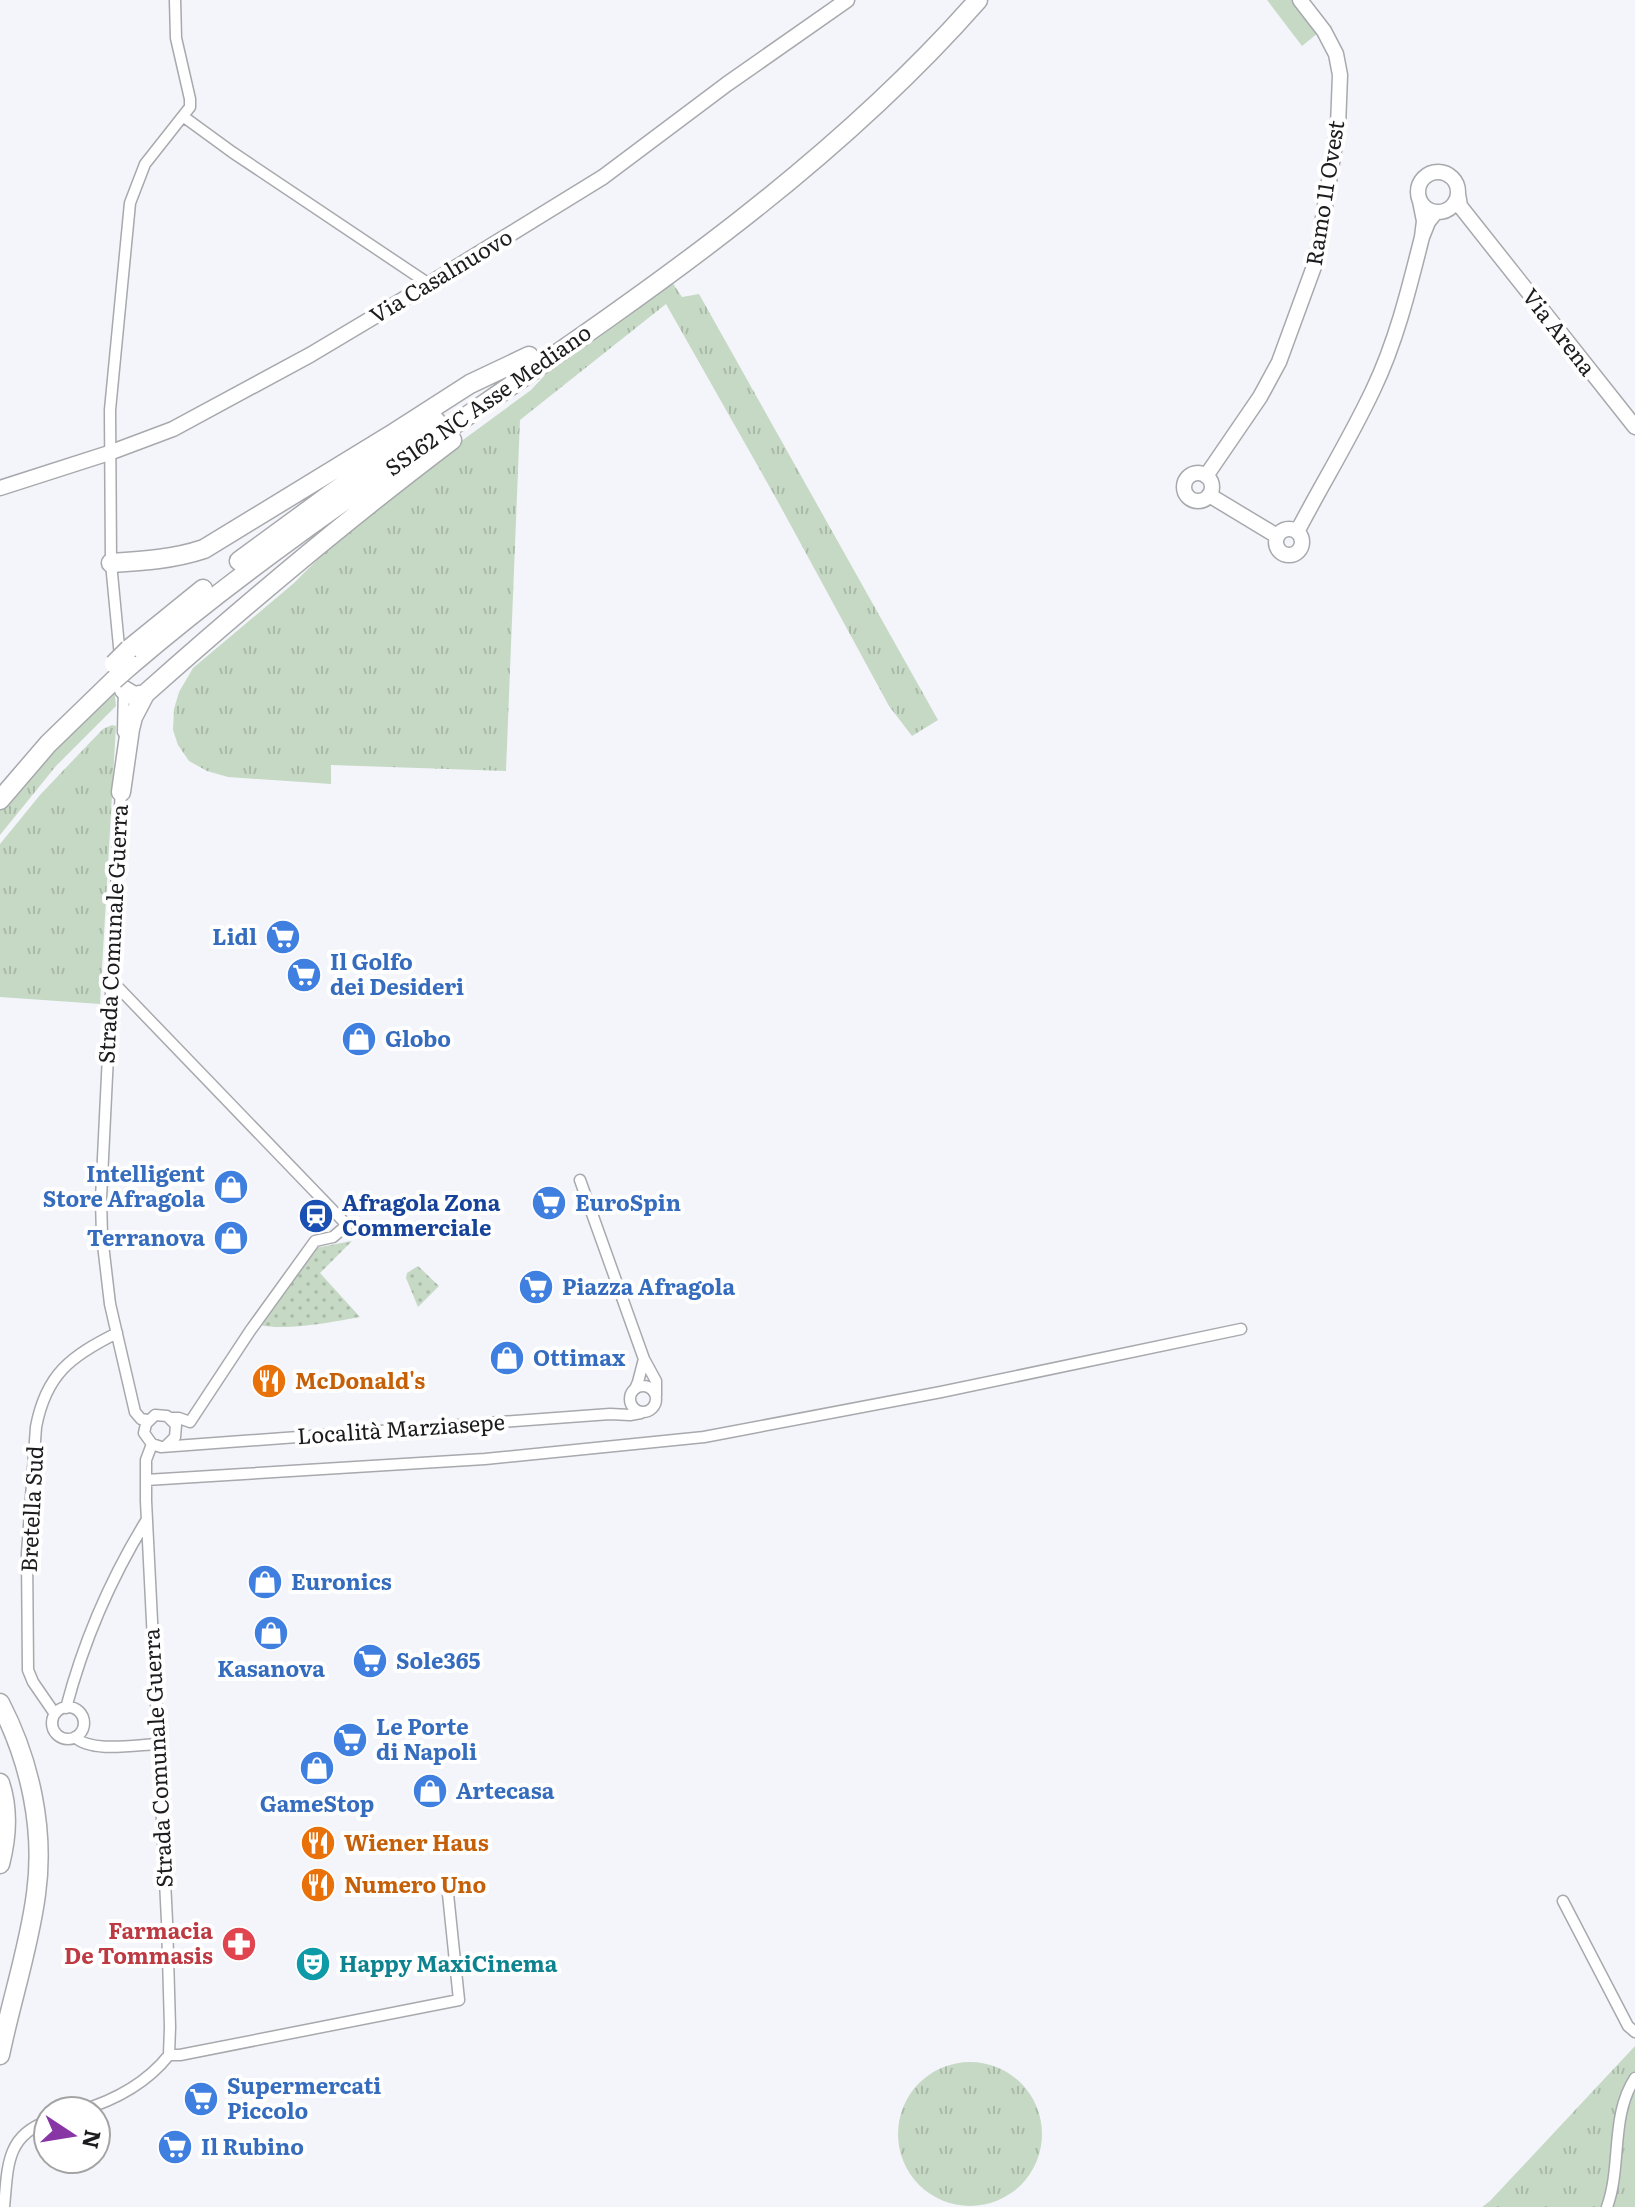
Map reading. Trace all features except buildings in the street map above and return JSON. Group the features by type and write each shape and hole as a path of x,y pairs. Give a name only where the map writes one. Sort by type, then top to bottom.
{"highway":[{"name":"SS162 NC Asse Mediano","path":"533,361 804,153 891,74 962,0"},
{"name":"SS162 NC Asse Mediano","path":"0,800 48,744 224,572 317,503 702,249 816,158 897,86 978,0"},
{"path":"111,563 184,556 204,549 470,384 533,361"},
{"path":"121,792 130,729 145,694 291,566 473,423 533,361"},
{"name":"SS162 NC Asse Mediano","path":"0,781 39,737 122,670"},
{"path":"122,670 134,696 145,694"},
{"path":"0,1703 26,1767 37,1825 39,1868 32,1922 0,2055"},
{"path":"0,1783 6,1806 6,1836 0,1864"}],"street":[{"path":"175,0 176,38 190,99 190,107 184,117 429,284"},
{"name":"Via Casalnuovo","path":"0,488 173,429 310,355 603,177 727,84 847,0"},
{"name":"Ramo 11 Ovest","path":"1206,476 1260,397 1279,362 1316,261 1338,126 1340,75 1336,54 1324,31 1300,0"},
{"name":"Strada Comunale Guerra","path":"148,1420 141,1419 135,1412 117,1333 105,1269 101,1199 121,792 122,670 111,563 110,410 130,203 145,164 184,117"},
{"name":"Via Arena","path":"1484,236 1462,217 1429,210 1418,194 1422,180 1440,172 1452,177 1456,182 1460,206 1484,236 1635,427"},
{"path":"1297,532 1374,388 1394,339 1428,222 1453,205 1458,194"},
{"path":"1420,200 1424,221 1422,237"},
{"path":"1198,473 1206,476 1211,483 1209,495 1195,501 1187,496 1183,487 1189,475 1198,473"},
{"path":"1209,495 1277,536"},
{"path":"1288,529 1297,532 1302,538 1302,546 1293,555 1284,555 1278,549 1277,536 1288,529"},
{"path":"111,980 347,1225 333,1237 315,1241 190,1422 159,1414 148,1420 144,1433 152,1444 166,1446 173,1441 177,1433 171,1418"},
{"path":"580,1180 644,1359 656,1381 653,1409 641,1413 633,1409 632,1392"},
{"path":"146,1480 485,1459 704,1437 941,1392 1241,1329"},
{"name":"Bretella Sud","path":"55,1714 28,1670 27,1554 36,1427 48,1388 59,1371 89,1347 117,1333"},
{"path":"610,1414 625,1403 632,1392 644,1359"},
{"path":"632,1392 639,1386 648,1387 656,1396"},
{"name":"Località Marziasepe","path":"166,1446 641,1413"},
{"path":"177,1433 192,1445"},
{"name":"Strada Comunale Guerra","path":"152,1444 146,1460 147,1519 167,1921 169,2055"},
{"path":"66,1708 106,1598 128,1550 147,1519"},
{"path":"66,1708 78,1711 83,1719 82,1729 75,1737 65,1739 56,1734 52,1724 55,1714 66,1708"},
{"path":"75,1737 92,1747 157,1744"},
{"path":"112,2100 154,2071 169,2055 459,2000 448,1894"},
{"path":"1563,1901 1628,2026 1635,2032"},
{"path":"1607,2207 1612,2192 1620,2124 1635,2078"},
{"path":"4,2207 9,2165 17,2142 32,2129"}],"green space":[{"path":"1267,0 1293,0 1318,33 1302,46"},
{"path":"672,282 682,297 699,294 938,720 912,736 889,706 666,304 520,420 506,771 331,765 331,784 228,777 207,771 189,761 178,745 173,730 179,692 193,668 294,583 343,534 531,390 558,361"},
{"path":"114,687 116,706 56,766 0,835 0,810"},
{"path":"116,726 100,1004 0,997 0,844 40,795 103,729"},
{"path":"352,1241 320,1273 360,1317 296,1326 260,1325 315,1248"},
{"path":"418,1266 439,1286 418,1307 406,1278 407,1273"},
{"path":"1635,2046 1635,2207 1482,2207 1490,2201"},
{"path":"970,2062 997,2068 1021,2083 1036,2107 1042,2134 1036,2161 1021,2185 997,2200 970,2206 943,2200 919,2185 904,2161 898,2134 904,2107 919,2083 943,2068"}],"place":[{"name":"Lidl","path":"283,937"},
{"name":"Il Golfo dei Desideri","path":"304,975"},
{"name":"Globo","path":"359,1039"},
{"name":"Intelligent Store Afragola","path":"231,1187"},
{"name":"EuroSpin","path":"549,1203"},
{"name":"Afragola Zona Commerciale","path":"316,1216"},
{"name":"Terranova","path":"231,1238"},
{"name":"Piazza Afragola","path":"536,1287"},
{"name":"Ottimax","path":"507,1358"},
{"name":"McDonald's","path":"269,1381"},
{"name":"Euronics","path":"265,1582"},
{"name":"Kasanova","path":"271,1633"},
{"name":"Sole365","path":"370,1661"},
{"name":"Le Porte di Napoli","path":"350,1740"},
{"name":"GameStop","path":"317,1768"},
{"name":"Artecasa","path":"430,1791"},
{"name":"Wiener Haus","path":"318,1843"},
{"name":"Numero Uno","path":"318,1885"},
{"name":"Farmacia De Tommasis","path":"239,1944"},
{"name":"Happy MaxiCinema","path":"313,1964"},
{"name":"Supermercati Piccolo","path":"201,2099"},
{"name":"Il Rubino","path":"175,2147"}]}
